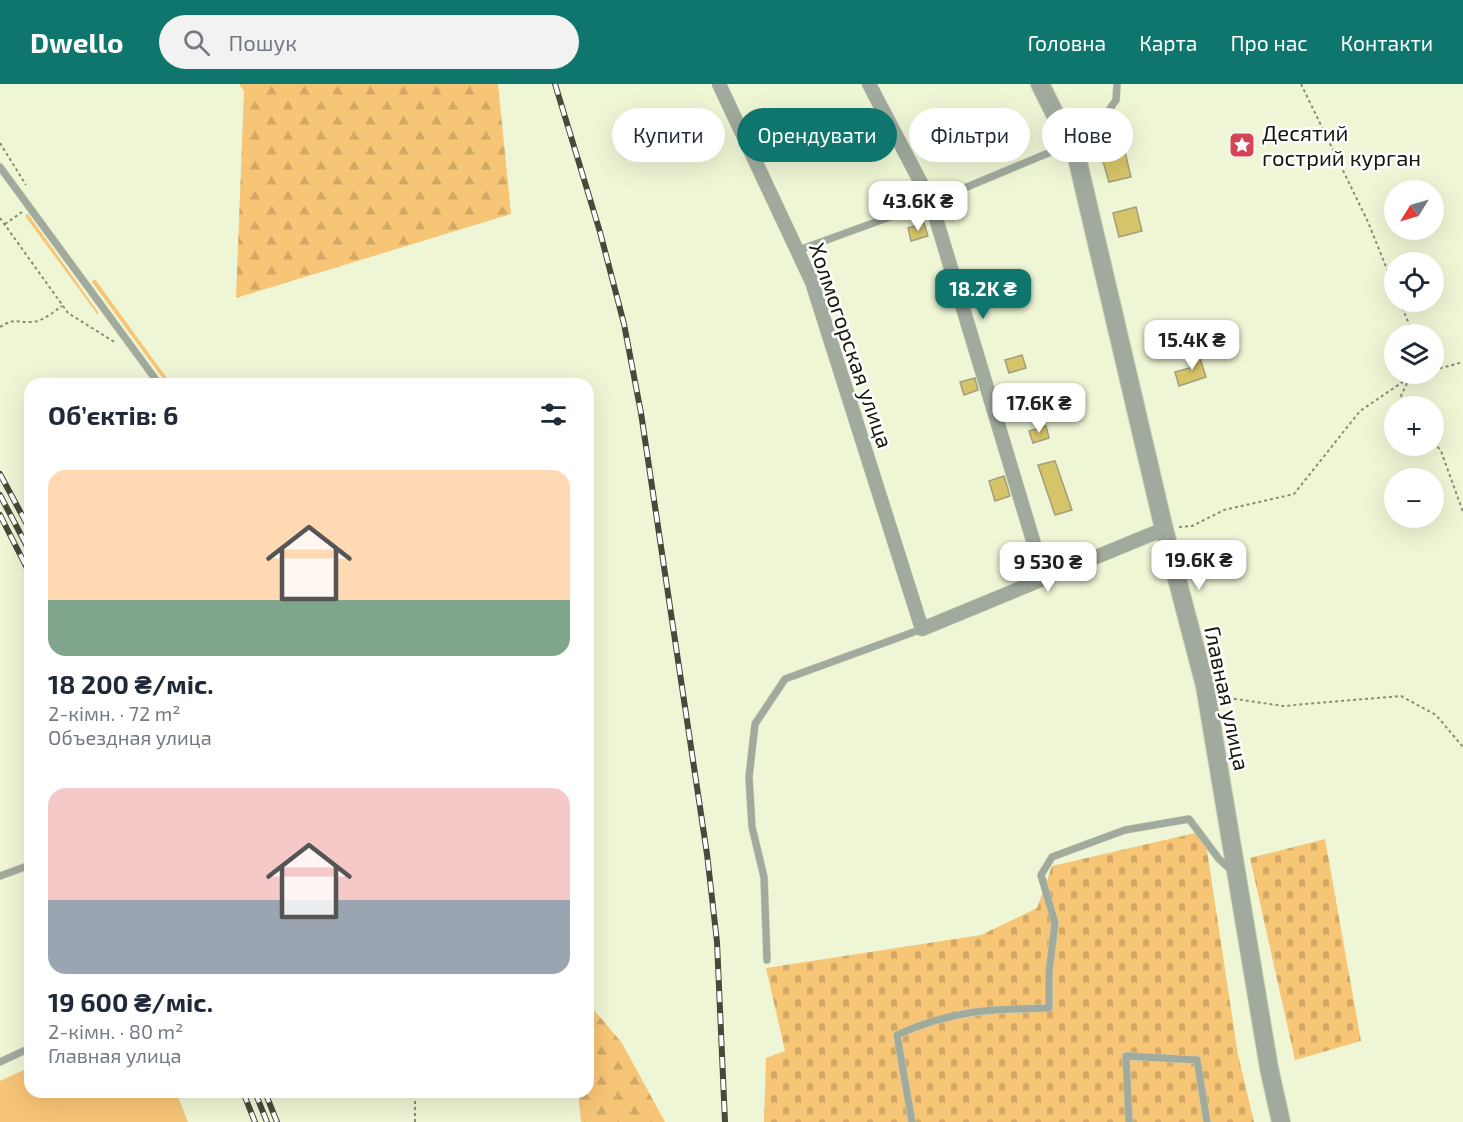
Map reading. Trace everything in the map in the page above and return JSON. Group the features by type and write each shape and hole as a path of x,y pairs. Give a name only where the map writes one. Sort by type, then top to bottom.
{"street":[{"name":"Холмогорская улица","path":"719,84 799,250 812,282 922,629"},
{"path":"869,84 931,202 1044,577"},
{"name":"Главная улица","path":"1040,84 1052,108"},
{"name":"Главная улица","path":"1077,162 1082,177 1164,529 1205,686 1269,1068 1281,1122"},
{"path":"922,629 1164,529"}],"lane":[{"path":"1111,108 1116,100 1117,84"},
{"path":"799,250 931,202 1042,156"},
{"path":"0,167 155,378"},
{"path":"767,960 764,877 752,827 749,777 755,724 785,679 922,629"},
{"path":"912,1122 897,1035 925,1022 980,1009 1049,1008 1049,972 1055,923 1041,875 1052,857 1125,830 1189,819 1219,860 1238,876"},
{"path":"0,876 24,867"},
{"path":"0,1062 24,1051"},
{"path":"1129,1122 1126,1056 1197,1060 1207,1122"}],"path":[{"path":"1301,84 1368,222 1384,262"},
{"path":"0,218 68,314 117,344"},
{"path":"0,327 16,319 31,322 44,319 63,305"},
{"path":"1444,367 1463,362"},
{"path":"1164,529 1192,526 1224,510 1294,494 1360,411 1400,384"},
{"path":"1443,456 1463,513"},
{"path":"1205,686 1223,698 1283,706 1401,696 1436,715 1463,747"},
{"path":"415,1098 415,1122"}],"green space":[{"path":"239,84 498,84 511,214 236,298 244,91"},
{"path":"28,214 98,312 98,315 25,216"},
{"path":"95,279 167,378 163,378 92,282"},
{"path":"1204,831 1238,1055 1254,1122 764,1122 766,1058 785,1051 766,968 981,935 1037,908 1052,866"},
{"path":"1325,839 1361,1041 1295,1060 1250,858"},
{"path":"594,1010 622,1043 665,1122 581,1122 579,1098 594,1098"},
{"path":"24,1070 24,1098 178,1098 188,1122 0,1122 0,1081"}],"building":[{"path":"1103,162 1127,162 1131,177 1109,182"},
{"path":"1136,207 1142,231 1119,237 1113,213"},
{"path":"924,223 928,236 911,241 908,228"},
{"path":"998,279 1005,299 988,305 981,285"},
{"path":"1198,352 1206,377 1179,386 1175,372 1193,367 1189,355"},
{"path":"1022,355 1026,368 1009,373 1005,360"},
{"path":"975,378 978,390 964,395 960,382"},
{"path":"1033,389 1036,401 1020,406 1016,394"},
{"path":"1046,426 1049,438 1033,443 1029,431"},
{"path":"1055,461 1072,510 1055,515 1038,465"},
{"path":"1004,476 1010,496 995,501 989,481"}],"railway":[{"path":"555,84 600,232 624,324 641,413 707,854 717,942 725,1122"},
{"path":"0,474 24,519"},
{"path":"0,495 24,541"},
{"path":"0,515 24,562"},
{"path":"245,1098 255,1122"},
{"path":"257,1098 267,1122"},
{"path":"267,1098 277,1122"}],"place":[{"name":"Десятий гострий курган","path":"1242,145"}]}
